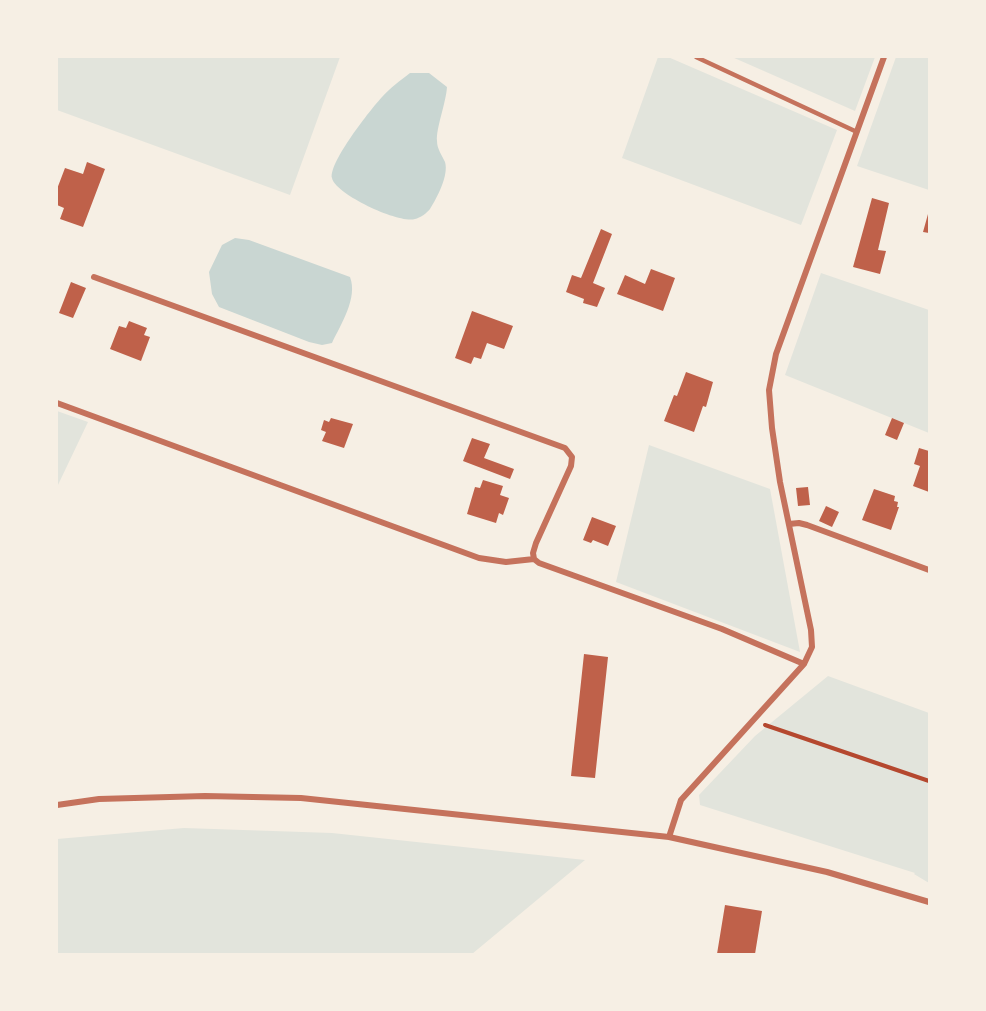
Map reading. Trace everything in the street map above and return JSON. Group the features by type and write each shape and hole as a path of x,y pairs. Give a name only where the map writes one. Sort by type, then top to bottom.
{"street":[{"path":"669,837 681,800 804,664 812,647 811,630 772,428 769,390 776,354 884,57"},
{"path":"94,277 565,448 572,457 571,465 536,543 533,553 538,563 722,629 804,664"},
{"path":"57,403 478,558 506,562 534,559"},
{"path":"789,524 807,525 929,570"},
{"path":"57,805 99,799 194,796 300,798 669,837 827,872 929,902"}],"lane":[{"path":"696,57 857,132"}],"path":[{"path":"755,719 767,726 929,781"}],"shaded area":[{"path":"57,57 340,57 290,195 57,110"},
{"path":"658,57 668,57 837,130 801,225 622,158"},
{"path":"732,57 875,57 855,111"},
{"path":"896,57 929,57 929,190 857,166"},
{"path":"410,73 429,73 447,87 437,141 446,167 442,186 430,209 415,219 396,217 369,206 344,192 332,178 337,160 361,124 385,94"},
{"path":"235,238 249,240 350,277 352,294 350,302 332,343 322,345 309,342 219,307 212,294 209,272 222,245"},
{"path":"821,273 929,310 929,433 785,375"},
{"path":"57,411 88,422 57,487"},
{"path":"649,445 770,489 800,652 616,582"},
{"path":"828,676 929,713 929,883 915,873 700,805 699,795 755,736"},
{"path":"184,828 332,833 585,860 472,954 57,954 57,839"}],"building":[{"path":"87,162 105,169 83,227 60,219 64,208 57,205 57,189 65,168 83,174"},
{"path":"872,198 889,203 878,250 886,251 880,274 853,267"},
{"path":"929,214 929,233 923,232"},
{"path":"601,229 612,234 593,283 605,288 597,307 583,303 584,299 566,292 572,275 581,278"},
{"path":"651,269 675,278 663,311 617,294 625,275 645,284"},
{"path":"71,282 86,288 73,318 59,313"},
{"path":"472,311 513,326 504,349 487,343 481,359 474,357 471,364 455,358"},
{"path":"129,321 147,328 144,335 150,337 141,361 110,349 119,326 126,328"},
{"path":"686,372 713,382 706,407 703,406 694,432 664,421"},
{"path":"331,418 353,424 344,448 322,441 326,432 321,430 324,420 329,422"},
{"path":"892,418 904,423 897,440 885,435"},
{"path":"472,438 490,444 484,458 514,469 510,479 463,461"},
{"path":"919,448 929,451 929,492 913,486 920,466 914,464"},
{"path":"483,480 503,486 500,495 509,498 503,515 499,513 496,523 467,514 475,487 480,488"},
{"path":"808,487 810,505 798,506 796,488"},
{"path":"874,489 895,496 894,501 898,502 897,507 899,507 891,530 862,520"},
{"path":"826,506 839,512 832,527 819,521"},
{"path":"592,517 616,526 608,546 593,540 591,543 583,540"},
{"path":"584,654 608,657 595,778 571,776"},
{"path":"725,905 762,911 755,954 717,954"}]}
